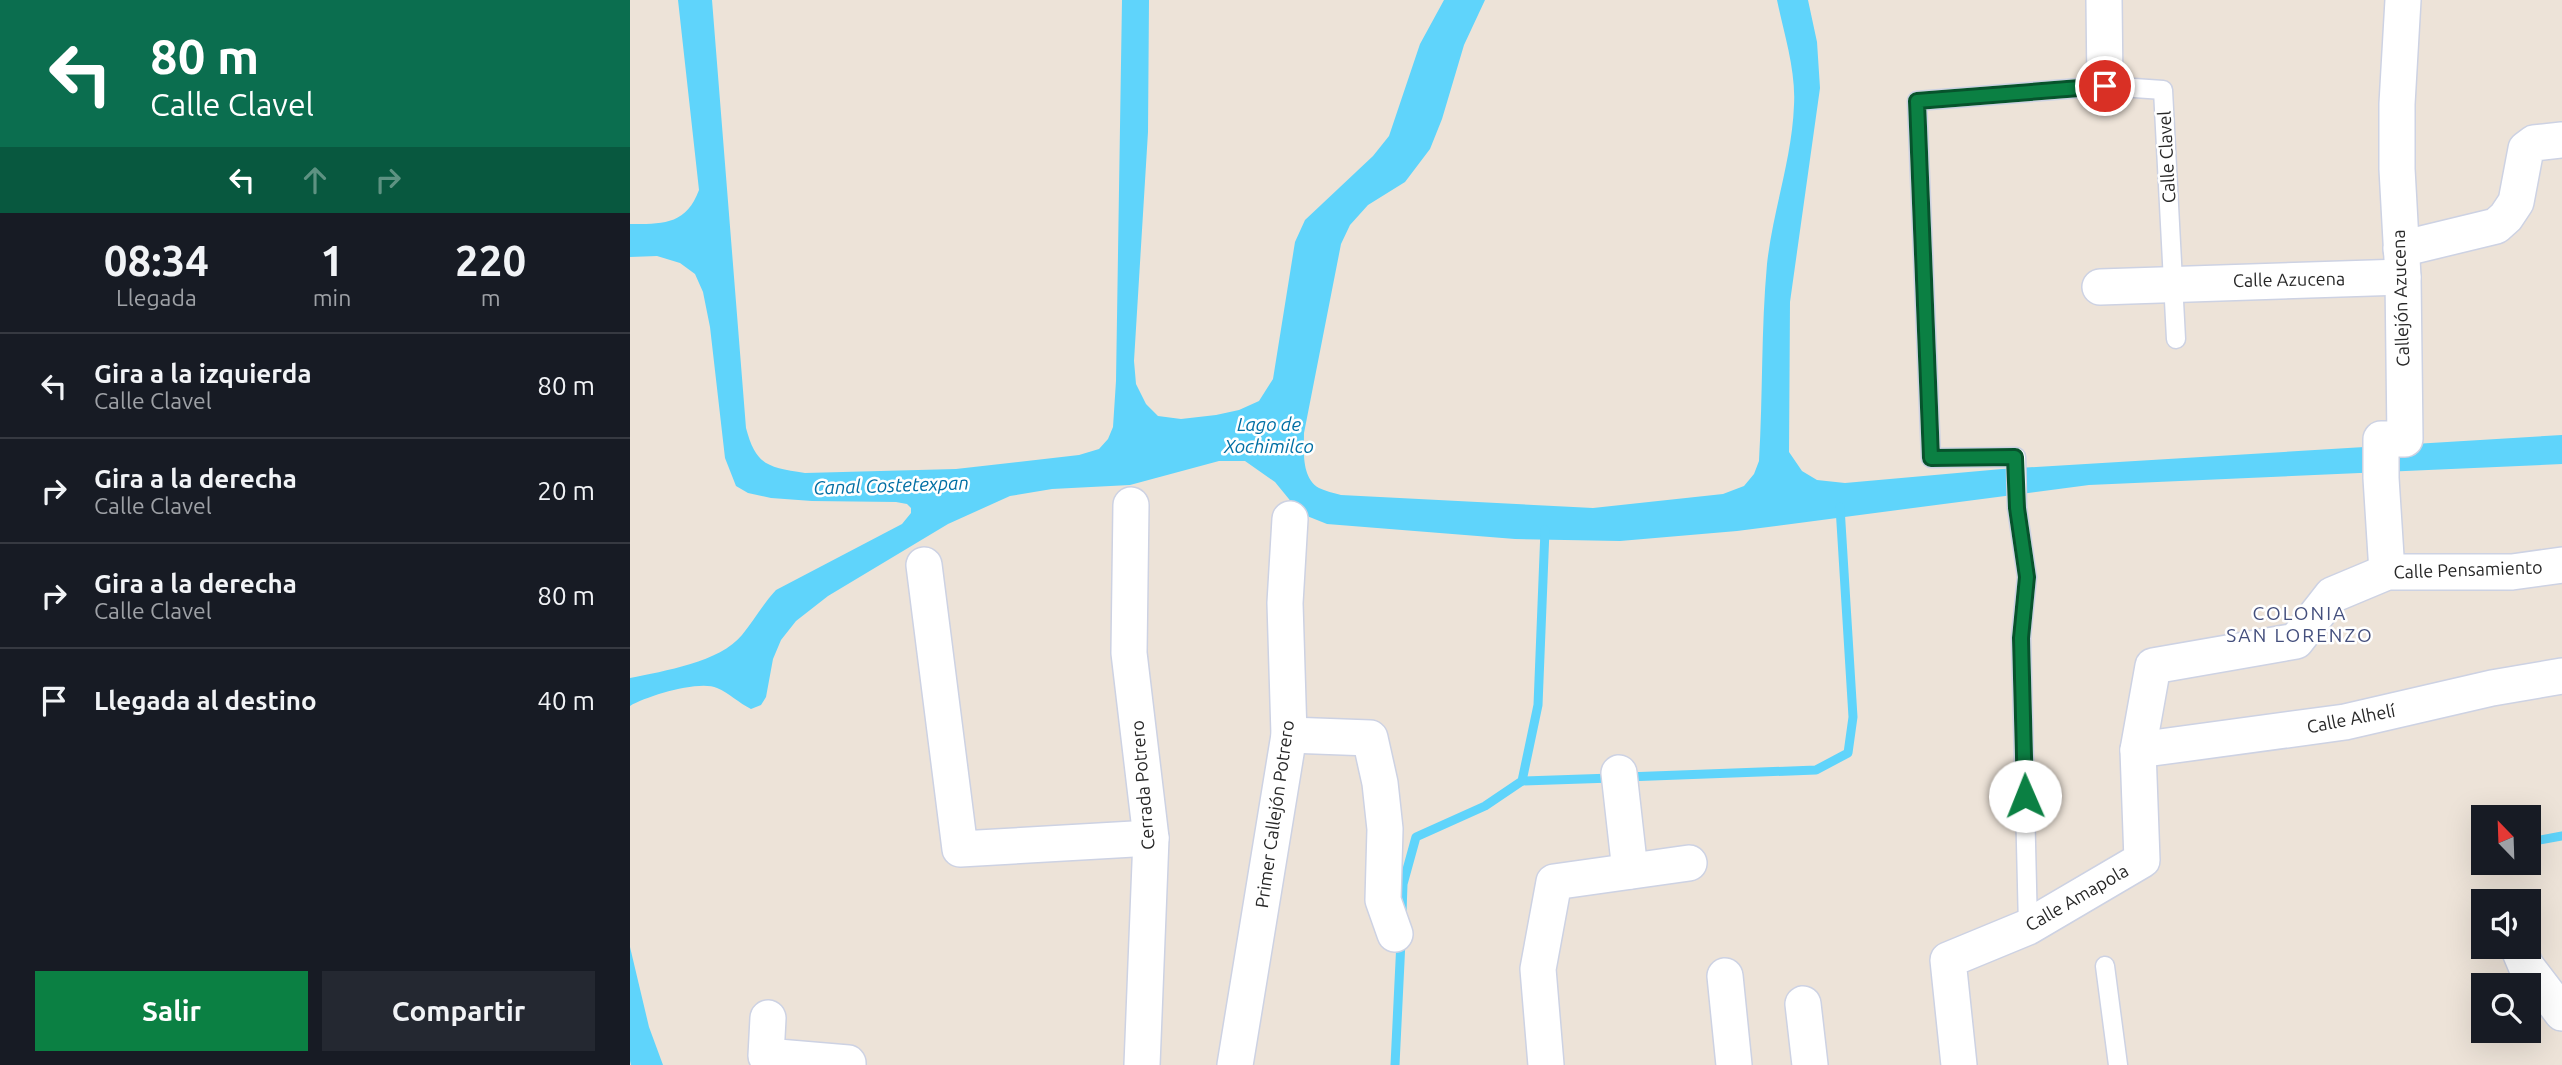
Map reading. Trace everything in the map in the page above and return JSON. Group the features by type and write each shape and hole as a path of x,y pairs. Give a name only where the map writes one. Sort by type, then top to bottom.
{"street":[{"path":"2104,0 2105,86"},
{"name":"Callejón Azucena","path":"2388,572 2381,439 2406,439 2398,104 2403,0"},
{"name":"Calle Azucena","path":"2100,287 2402,263 2438,238 2496,226 2516,202 2526,149 2534,143 2562,140"},
{"name":"Cerrada Potrero","path":"1131,505 1129,653 1151,838 1142,1065"},
{"name":"Primer Callejón Potrero","path":"1236,1065 1289,735 1285,603 1290,519"},
{"path":"924,565 960,849 1151,838"},
{"name":"Calle Pensamiento","path":"2138,750 2153,666 2297,641 2332,596 2388,572 2512,572 2562,565"},
{"name":"Calle Alhelí","path":"2138,750 2345,722 2492,688 2562,676"},
{"path":"1289,735 1370,738 1380,783 1385,829 1383,900 1395,933"},
{"name":"Calle Amapola","path":"1959,1065 1948,960 2028,927 2142,860 2138,750"},
{"path":"1619,773 1630,871"},
{"path":"1546,1065 1538,969 1554,882 1689,863"},
{"path":"2523,959 2562,1013"},
{"path":"1725,976 1734,1065"},
{"path":"1803,1004 1810,1065"},
{"path":"768,1018 766,1056 848,1065"}],"lane":[{"name":"Calle Clavel","path":"2028,927 2021,638 2027,577 2017,508 2016,460 1931,458 1917,101 2105,86 2163,90 2175,283"},
{"path":"2175,283 2176,339"},
{"path":"2105,965 2118,1065"}],"water":[{"name":"Lago de Xochimilco","path":"678,0 712,0 746,428 759,457 782,469 805,473 956,469 1079,455 1099,449 1108,439 1113,427 1116,381 1122,0 1149,0 1148,132 1134,361 1136,384 1146,404 1158,416 1181,419 1239,410 1259,401 1273,379 1295,242 1305,220 1373,156 1389,136 1420,44 1444,0 1485,0 1464,45 1430,149 1405,182 1368,205 1350,225 1341,244 1304,433 1306,471 1313,483 1327,491 1341,495 1593,508 1723,494 1744,486 1754,474 1759,461 1767,264 1793,125 1791,65 1777,0 1808,0 1817,42 1820,88 1790,302 1789,452 1802,471 1817,480 1845,483 2002,469 2562,435 2562,464 2089,485 1737,531 1620,541 1515,539 1327,524 1307,516 1275,482 1245,461 1219,461 1130,485 1052,489 1010,496 948,524 828,596 796,621 781,640 773,659 766,697 761,705 751,709 717,688 698,686 660,694 630,706 630,678 690,664 720,652 742,635 776,590 902,524 911,513 907,504 896,502 771,498 748,493 736,486 725,458 710,327 703,292 695,274 680,263 657,256 630,257 630,224 653,224 672,220 687,210 699,190"},
{"path":"630,947 649,1027 663,1065 631,1065"}],"waterway":[{"path":"1626,777 1816,770 1848,753 1853,717 1840,507"},
{"path":"1402,913 1403,884 1416,837 1485,806 1522,781 1538,705 1545,530"},
{"path":"1522,781 1612,778"},
{"path":"2541,840 2562,836"},
{"path":"1395,1065 1401,941"}],"district":[{"name":"COLONIA SAN LORENZO","path":"2300,624"}],"route":[{"path":"2025,796 2021,638 2027,577 2017,508 2015,457 1931,458 1917,101 2105,86"}],"water label":[{"name":"Canal Costetexpan","path":"891,485"}]}
